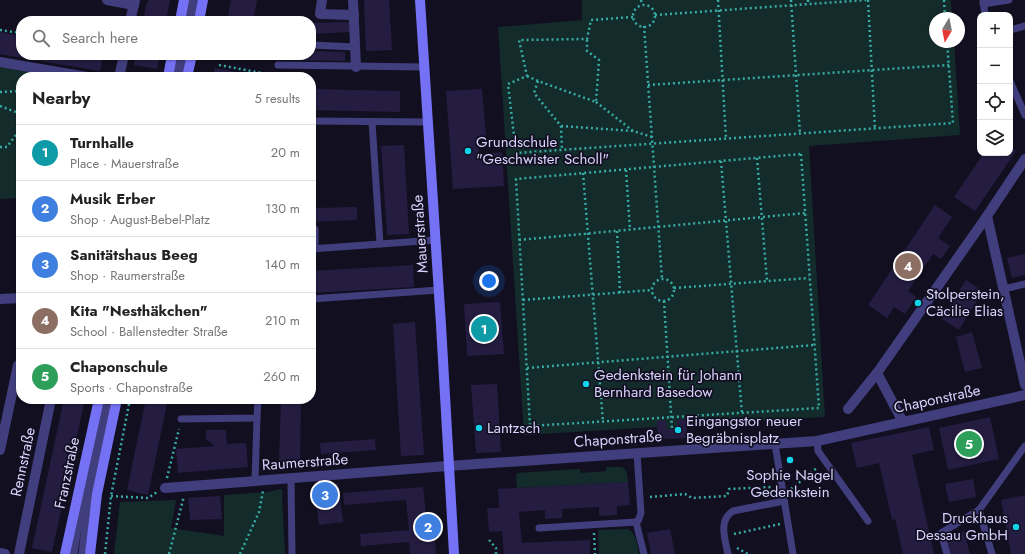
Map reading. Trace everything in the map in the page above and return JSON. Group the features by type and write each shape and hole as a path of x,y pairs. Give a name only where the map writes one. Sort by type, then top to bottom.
{"street":[{"path":"107,0 134,2 131,16"},
{"path":"181,16 184,0"},
{"path":"200,16 203,0"},
{"path":"322,0 320,14 354,15"},
{"path":"353,0 356,67"},
{"name":"Mauerstraße","path":"420,0 436,240 454,554"},
{"path":"120,72 123,60"},
{"path":"169,72 171,60"},
{"path":"188,72 191,60"},
{"path":"0,62 58,72"},
{"path":"848,409 877,373 1025,159"},
{"path":"987,216 1025,385"},
{"path":"0,299 16,298"},
{"path":"877,373 903,422"},
{"name":"Rennstraße","path":"0,450 16,374"},
{"name":"Chaponstraße","path":"448,466 817,441 1025,395"},
{"name":"Rennstraße","path":"19,554 50,404"},
{"name":"Franzstraße","path":"65,554 98,404"},
{"path":"90,554 97,494 116,404"},
{"name":"Raumerstraße","path":"165,488 448,466"},
{"path":"0,553 6,554"}],"lane":[{"path":"187,16 190,0"},
{"path":"193,16 196,0"},
{"path":"985,12 983,2 1009,0"},
{"path":"1013,29 1025,26"},
{"path":"316,45 356,47"},
{"path":"174,72 177,60"},
{"path":"180,72 183,60"},
{"path":"278,65 424,67"},
{"path":"1011,84 1025,115"},
{"path":"316,121 428,122"},
{"path":"372,122 380,244"},
{"path":"316,249 436,240"},
{"path":"1004,289 1025,284"},
{"path":"316,299 439,290"},
{"path":"74,554 80,514 103,404"},
{"path":"82,554 86,515 110,404"},
{"path":"258,404 260,481"},
{"path":"181,419 257,418"},
{"path":"817,441 818,451 868,521"},
{"path":"775,444 793,554"},
{"path":"946,554 941,533 979,510 1025,446"},
{"path":"539,528 636,522 641,516 637,453"},
{"path":"291,478 292,554"},
{"path":"728,554 724,520 728,514 733,511 783,498"},
{"path":"979,510 992,554"},
{"path":"636,522 644,554"}],"path":[{"path":"642,0 642,5"},
{"path":"718,0 726,139"},
{"path":"791,0 800,134"},
{"path":"655,15 867,0 875,129"},
{"path":"944,0 945,12"},
{"path":"642,5 648,5 653,9 655,15 654,21 650,25 644,26 635,22 633,17 637,7 642,5"},
{"path":"596,102 599,60 588,51 587,39 591,20 633,17"},
{"path":"644,26 662,279"},
{"path":"0,30 16,32"},
{"path":"587,39 519,40 527,76 538,82 596,102 634,131"},
{"path":"527,76 508,84 516,153 953,123 948,48"},
{"path":"219,65 257,72"},
{"path":"648,85 949,65"},
{"path":"538,82 534,93 561,126 562,150"},
{"path":"0,92 16,91"},
{"path":"0,106 16,112"},
{"path":"561,126 634,131 652,137"},
{"path":"0,147 7,147 16,135"},
{"path":"801,154 819,408 742,414 530,426 516,179 722,161 801,154"},
{"path":"758,158 767,281"},
{"path":"722,161 742,414"},
{"path":"626,170 630,230"},
{"path":"583,173 603,422"},
{"path":"519,240 805,213"},
{"path":"617,231 620,293"},
{"path":"674,288 810,278"},
{"path":"662,279 668,280 672,283 674,288 670,299 664,301 658,300 652,290 653,284 657,280 662,279"},
{"path":"523,300 652,290"},
{"path":"664,301 672,430"},
{"path":"527,368 814,345"},
{"path":"105,554 111,496 129,404"},
{"path":"111,496 148,498 165,488 181,419"},
{"path":"783,498 825,460"},
{"path":"240,554 252,524 259,512 260,481"},
{"path":"169,554 187,486"},
{"path":"640,497 685,494 692,498 727,496 729,489 782,486"},
{"path":"725,536 788,522"},
{"path":"594,525 595,554"},
{"path":"732,534 733,539"},
{"path":"489,540 496,548 496,554"},
{"path":"734,544 736,547 748,554"}],"green space":[{"path":"582,0 951,0 952,12 929,12 929,48 954,48 960,135 809,146 825,417 687,425 687,438 658,439 657,427 524,435 498,27 582,20"},
{"path":"0,62 58,72 16,72 16,198 0,199"},
{"path":"606,467 620,467 625,469 628,482 517,488 517,473 580,469 581,473 606,471"},
{"path":"281,489 283,491 282,498 285,554 114,554 120,502 176,500 171,528 224,536 224,495 268,492"},
{"path":"628,529 635,537 639,554 599,554 598,530"}],"building":[{"path":"149,0 170,0 167,16 144,16"},
{"path":"231,0 257,0 254,16 228,16"},
{"path":"364,0 389,0 392,50 366,51"},
{"path":"349,22 350,32 316,34 316,23"},
{"path":"0,32 16,35 16,57 0,54"},
{"path":"316,51 345,52 345,61 282,60 316,60"},
{"path":"35,60 102,60 100,71"},
{"path":"135,60 159,60 157,69 134,65"},
{"path":"215,68 236,72 214,72"},
{"path":"316,89 400,91 400,112 316,110"},
{"path":"482,89 486,136 477,136 479,154 502,152 504,186 453,189 446,91"},
{"path":"404,145 409,234 387,235 381,146"},
{"path":"982,156 1013,156 975,211 954,197"},
{"path":"935,205 952,217 938,238 950,246 941,259 933,254 908,291 916,297 905,314 894,307 887,318 868,305"},
{"path":"357,207 357,220 316,222 316,208"},
{"path":"1025,254 1025,275 1012,278 1007,258"},
{"path":"413,265 414,287 316,293 316,271"},
{"path":"966,280 983,291 959,330 942,319"},
{"path":"500,302 504,354 467,356 464,304"},
{"path":"415,322 424,455 401,456 393,324"},
{"path":"972,332 982,368 965,372 956,337"},
{"path":"497,384 501,452 476,453 471,385"},
{"path":"63,404 84,404 52,552 32,548"},
{"path":"145,404 167,404 148,495 127,490"},
{"path":"281,404 301,404 300,462 279,461"},
{"path":"990,417 999,459 948,470 939,428"},
{"name":"Eingangstor neuer Begräbnisplatz","path":"686,419 687,438 658,439 657,421 666,420 667,430 677,429 677,420"},
{"path":"929,427 934,450 912,455 934,554 903,554 895,519 892,520 879,463 857,468 851,443"},
{"path":"206,430 226,430 227,444 246,443 248,467 178,473 176,449 215,446 206,439"},
{"path":"375,439 376,450 321,454 320,443"},
{"path":"973,479 976,497 949,502 945,484"},
{"path":"628,482 630,505 617,506 617,515 599,516 599,507 562,509 562,518 545,519 545,510 519,512 522,543 590,540 590,554 504,554 502,531 489,532 487,508 499,508 498,489"},
{"path":"338,483 343,522 319,525 314,486"},
{"path":"423,487 426,515 433,515 436,554 410,554 409,542 361,546 360,534 409,530 406,500 344,505 343,493"},
{"name":"Druckhaus Dessau GmbH","path":"1025,495 1025,554 1011,554 1001,500"},
{"path":"220,496 222,519 190,520 188,498"},
{"path":"670,529 675,554 651,554 647,533"},
{"path":"964,531 970,554 949,554 946,536"}],"place":[{"name":"Grundschule \"Geschwister Scholl\"","path":"468,151"},
{"name":"Kita \"Nesthäkchen\"","path":"908,266"},
{"name":"Stolperstein, Cäcilie Elias","path":"918,303"},
{"name":"Turnhalle","path":"484,329"},
{"name":"Gedenkstein für Johann Bernhard Basedow","path":"586,384"},
{"name":"Lantzsch","path":"479,428"},
{"name":"Eingangstor neuer Begräbnisplatz","path":"678,430"},
{"name":"Chaponschule","path":"969,444"},
{"name":"Sophie Nagel Gedenkstein","path":"790,460"},
{"name":"Sanitätshaus Beeg","path":"325,495"},
{"name":"Musik Erber","path":"428,527"},
{"name":"Druckhaus Dessau GmbH","path":"1016,527"}]}
